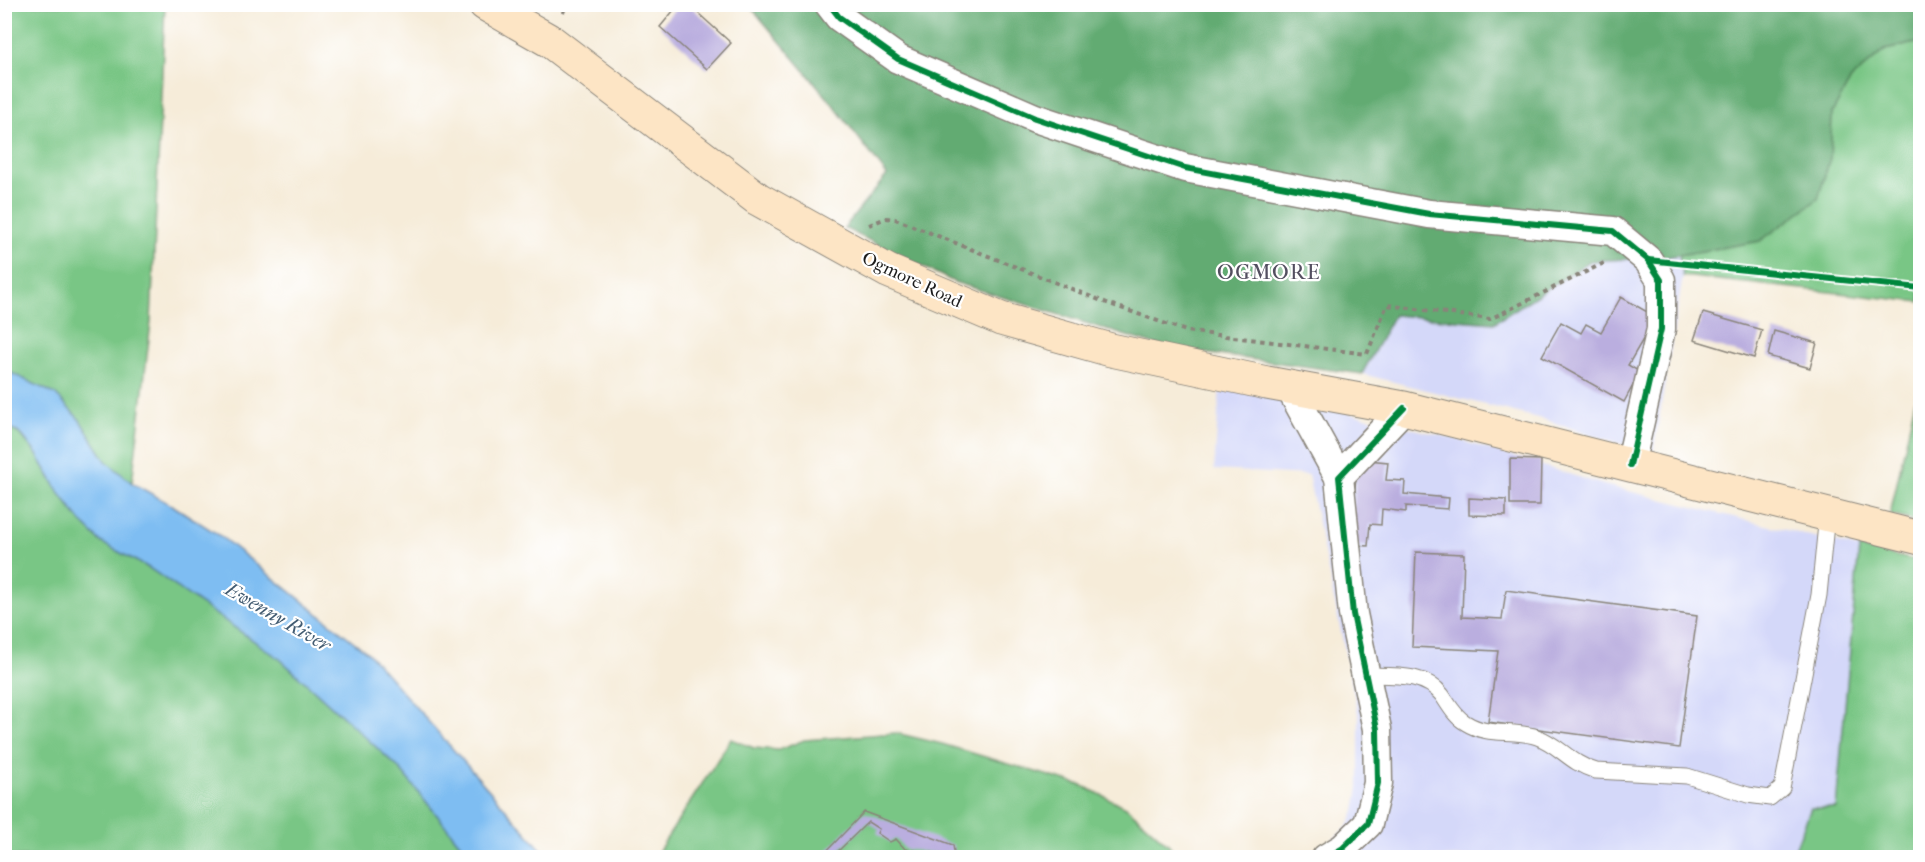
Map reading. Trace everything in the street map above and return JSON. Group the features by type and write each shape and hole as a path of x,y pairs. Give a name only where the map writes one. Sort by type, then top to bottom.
{"main road":[{"name":"Ogmore Road","path":"485,4 550,41 759,199 888,272 1001,319 1111,351 1290,388 1404,408 1920,538"}],"street":[{"path":"829,4 839,17 898,59 1035,118 1185,168 1429,214 1613,231 1648,260 1662,280 1660,328 1630,465"},
{"path":"1290,388 1339,477 1353,614 1377,729 1378,783 1368,824 1343,848 1326,858"},
{"path":"1339,477 1404,408"}],"lane":[{"path":"1365,675 1415,678 1428,682 1441,693 1450,709 1464,723 1485,732 1535,736 1549,742 1582,767 1596,771 1687,776 1748,795 1770,798 1782,788 1819,595 1827,514"}],"path":[{"path":"834,241 881,219 895,219 1107,303 1186,331 1367,354 1387,305 1490,318 1634,248"}],"shaded area":[{"path":"1679,255 1683,276 1653,454 1546,420 1362,374 1393,315 1494,323 1590,261"},
{"path":"1220,386 1282,397 1456,439 1604,485 1859,548 1836,808 1811,808 1792,857 1308,857 1316,854 1348,826 1355,811 1359,787 1359,718 1308,475 1214,470"}],"green space":[{"path":"1920,4 1920,42 1885,50 1851,79 1832,113 1830,158 1818,199 1760,241 1667,257 1590,261 1494,323 1394,315 1362,374 1165,348 954,282 844,228 887,175 831,102 749,5"},
{"path":"4,5 165,5 151,322 132,483 106,461 79,419 55,394 5,370"},
{"path":"1920,42 1920,302 1683,276 1679,255 1760,241 1830,158 1832,113 1851,79 1885,50"},
{"path":"1920,378 1920,522 1890,515"},
{"path":"4,424 21,435 36,453 59,492 81,522 102,543 149,568 280,659 399,768 471,857 5,857"},
{"path":"1859,548 1920,561 1920,857 1792,857 1811,808 1836,808"},
{"path":"896,733 942,744 1083,786 1126,807 1169,845 1176,857 654,858 731,739 754,748 779,750 804,740"}],"water":[{"name":"Ewenny River","path":"5,370 55,394 79,419 106,461 132,483 219,535 368,653 548,857 471,857 399,768 280,659 149,568 102,543 81,522 22,435 5,424"}],"building":[{"path":"679,4 688,4 731,43 707,69 660,27"},
{"path":"1621,297 1656,317 1628,365 1640,372 1624,402 1542,356 1561,322 1581,333 1586,324 1601,332"},
{"path":"1703,313 1762,330 1754,358 1694,340"},
{"path":"1774,331 1817,343 1810,368 1768,356"},
{"path":"1357,459 1388,462 1386,480 1405,481 1404,494 1449,498 1448,509 1406,506 1406,512 1382,509 1381,525 1370,524 1368,546 1355,545 1353,520"},
{"path":"1510,459 1541,460 1540,505 1510,505"},
{"path":"1469,498 1506,500 1506,516 1469,515"},
{"path":"1416,552 1464,554 1462,617 1502,619 1506,590 1697,616 1679,748 1488,722 1498,651 1412,647"},
{"path":"864,812 953,845 955,858 950,858 950,855 905,849 896,839 890,842 877,833 879,829 868,822 831,858 820,858"}],"cycle path":[{"path":"829,4 839,17 898,59 1035,118 1185,168 1429,214 1613,231 1648,260 1661,280 1661,329 1630,465"},
{"path":"1648,260 1920,288"},
{"path":"1326,858 1343,848 1368,824 1378,783 1377,729 1353,614 1339,477 1404,408"}],"district":[{"name":"OGMORE","path":"1269,272"}]}
